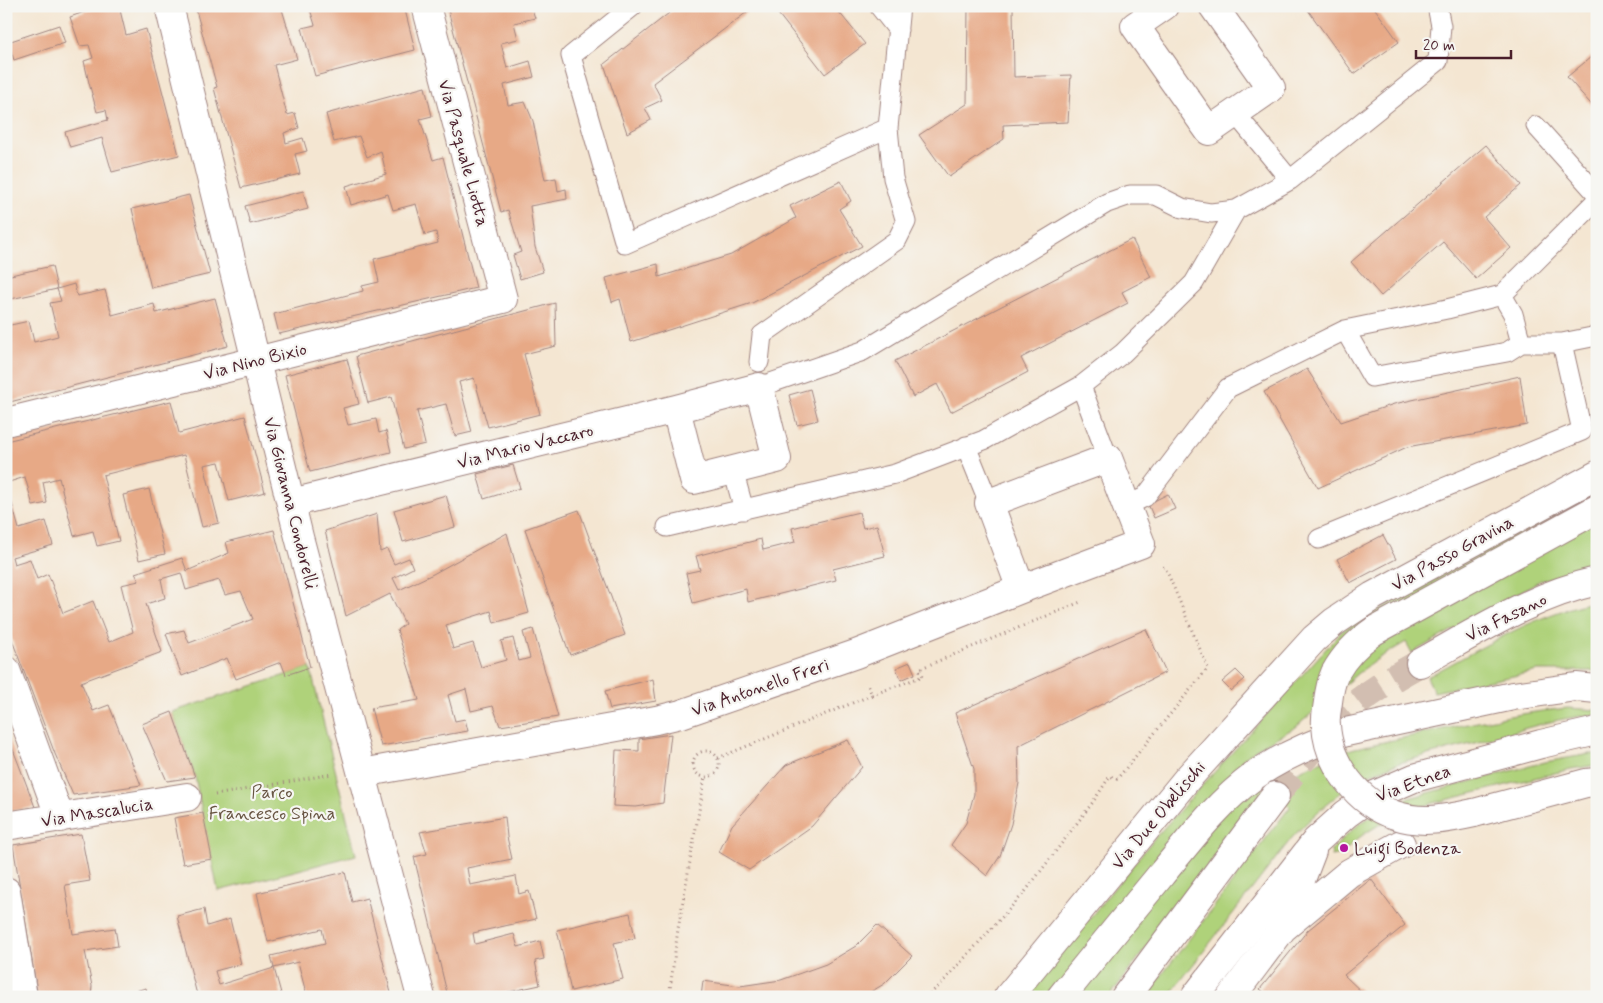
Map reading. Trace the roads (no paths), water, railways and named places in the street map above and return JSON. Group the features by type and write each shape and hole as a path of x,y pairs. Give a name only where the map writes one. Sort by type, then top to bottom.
{"street":[{"name":"Via Giovanna Condorelli","path":"169,6 291,503 352,773 421,997"},
{"name":"Via Pasquale Liotta","path":"426,6 503,299"},
{"path":"1164,6 1135,26 1209,131 1271,88 1214,6"},
{"name":"Via Nino Bixio","path":"6,422 256,362 503,299"},
{"path":"676,409 694,480 777,458 759,374"},
{"name":"Via Mario Vaccaro","path":"291,503 676,409 759,374"},
{"path":"1021,589 989,503 1108,458 1126,506"},
{"name":"Via Passo Gravina","path":"1314,639 1334,622 1373,596 1597,475"},
{"name":"Via Antonello Freri","path":"352,773 656,720 681,714 856,654 1141,544 1126,506"},
{"name":"Via Passo Gravina","path":"1597,509 1374,631 1360,641 1348,654 1335,674 1330,686 1326,726 1329,744 1335,761 1344,776 1358,792 1375,806 1394,815 1414,820 1440,820 1474,813 1586,783 1597,782"},
{"name":"Via Fasano","path":"1420,663 1522,608 1564,590 1597,581"},
{"name":"Via Due Obelischi","path":"1008,997 1187,779 1314,639"},
{"path":"6,670 60,818"},
{"path":"1061,997 1202,825 1229,797 1253,777 1296,751 1320,740 1346,732 1513,696 1576,687 1597,689"},
{"name":"Via Etnea","path":"1195,997 1316,841 1346,814 1370,797 1391,787 1423,776 1597,731"},
{"path":"1125,997 1275,796"},
{"name":"Via Mascalucia","path":"6,826 187,797"},
{"path":"1282,929 1316,841"},
{"path":"1231,997 1282,929 1349,873 1402,844"},
{"path":"6,891 24,997"}],"lane":[{"path":"633,6 571,56 625,244 888,128"},
{"path":"879,6 898,30"},
{"path":"900,6 888,128 893,178 906,222 897,240 762,335 759,374 863,351 1107,203 1130,196 1156,195 1182,208 1211,213 1236,210 1290,180 1438,61 1441,26 1437,6"},
{"path":"1235,114 1290,180"},
{"path":"1536,126 1597,194"},
{"path":"1126,506 1145,498 1228,388 1345,330 1447,309 1502,295 1597,200"},
{"path":"667,527 895,474 984,440 1081,386 1123,353 1194,283 1236,210"},
{"path":"1502,295 1513,314 1521,343"},
{"path":"1345,330 1372,377 1507,352 1521,343 1562,343 1597,336"},
{"path":"1319,539 1582,431 1562,343"},
{"path":"1081,386 1108,458"},
{"path":"966,446 989,503"},
{"path":"733,470 744,510"}],"tunnel":[{"path":"1275,796 1313,746 1337,720 1371,693 1420,663"}],"place":[{"name":"Luigi Bodenza","path":"1344,848"}],"park label":[{"name":"Parco Francesco Spina","path":"272,802"}]}
